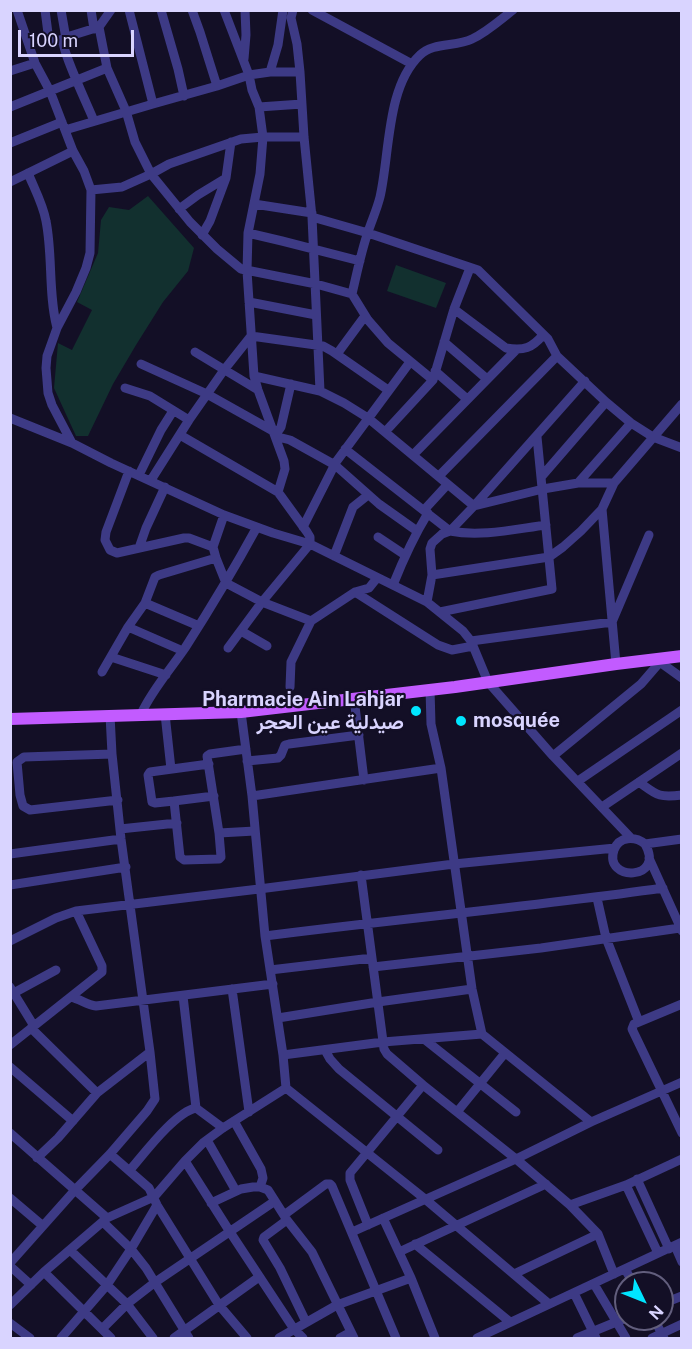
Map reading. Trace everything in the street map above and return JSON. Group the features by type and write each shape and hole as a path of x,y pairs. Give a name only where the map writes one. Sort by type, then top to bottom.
{"main road":[{"path":"10,719 241,712 616,664 657,661 681,656"}],"street":[{"path":"16,10 35,63 50,91 91,190 90,253 76,292 57,328 47,356 46,368 48,393 52,405 72,443"},
{"path":"45,10 49,41 52,42 97,28 111,10"},
{"path":"61,10 67,56 94,121"},
{"path":"91,10 107,68 126,111 135,142 151,174 202,235 235,265 247,271 316,284 352,294 365,316 387,343 410,362 467,399"},
{"path":"129,10 153,104"},
{"path":"161,10 184,96"},
{"path":"192,10 217,86"},
{"path":"224,10 259,107 263,137 260,171 248,234 247,271 254,376 284,461 285,469 278,492"},
{"path":"243,62 246,35 245,10"},
{"path":"270,72 278,45 283,10"},
{"path":"293,10 291,18 300,72 312,215 320,391"},
{"path":"312,10 412,64"},
{"path":"352,294 380,198 400,85 422,52 472,39 513,10"},
{"path":"10,27 21,23"},
{"path":"10,71 35,63"},
{"path":"10,107 107,68"},
{"path":"10,143 63,126 94,121 184,96 249,75 300,72"},
{"path":"259,107 303,104"},
{"path":"91,190 122,187 169,164 241,139 304,137"},
{"path":"202,235 226,178 231,142"},
{"path":"10,182 74,151"},
{"path":"28,173 46,219 53,311 57,328"},
{"path":"179,209 226,178"},
{"path":"254,204 312,215 477,270 548,339 557,356 606,402 631,423 653,437 681,448"},
{"path":"248,234 282,240 360,261"},
{"path":"385,432 434,376 454,309 470,268"},
{"path":"249,302 316,315"},
{"path":"454,309 506,348 516,350 534,345 543,335"},
{"path":"338,354 365,316"},
{"path":"251,336 323,346 388,390"},
{"path":"151,480 207,394 251,336"},
{"path":"444,342 487,379"},
{"path":"413,455 516,350"},
{"path":"195,351 258,390"},
{"path":"439,476 557,356"},
{"path":"303,526 345,449 410,362"},
{"path":"141,364 207,394 275,435 286,438 335,465 394,516 417,531"},
{"path":"254,376 320,391 344,403 368,418 474,506"},
{"path":"427,602 432,575 430,549 432,543 442,534 450,531 474,506 585,381"},
{"path":"275,435 281,427 291,384"},
{"path":"125,388 150,396 189,420"},
{"path":"542,476 606,402"},
{"path":"432,575 549,557 581,531 602,509 614,483 681,404"},
{"path":"173,411 134,473 106,532 105,540 110,550 117,553 184,538 213,547"},
{"path":"10,418 72,443 224,515 256,528 310,544 427,602 463,631 472,644 488,682 553,756 631,838"},
{"path":"578,483 631,423"},
{"path":"180,435 278,492 310,537 310,544 228,648"},
{"path":"440,612 552,590 537,437"},
{"path":"345,449 450,531 461,534 483,533 546,525"},
{"path":"474,506 578,483 614,483"},
{"path":"393,585 426,512 447,485"},
{"path":"140,548 146,528 165,487"},
{"path":"334,556 353,507 368,495"},
{"path":"602,509 616,664"},
{"path":"224,515 213,547 226,583 262,603 311,621"},
{"path":"141,714 154,689 183,651 226,583 256,528"},
{"path":"612,622 649,535"},
{"path":"378,537 405,555"},
{"path":"102,672 145,603 155,577 216,558"},
{"path":"290,687 291,662 311,621 355,592 369,588 377,578"},
{"path":"355,592 438,645 448,649 458,650 472,644 612,622"},
{"path":"145,603 199,626"},
{"path":"128,627 183,651"},
{"path":"241,631 267,646"},
{"path":"111,657 166,675"},
{"path":"553,756 641,684 657,661 681,678"},
{"path":"430,689 431,724 441,768 467,957 482,1034 591,1122"},
{"path":"354,698 364,780"},
{"path":"578,781 681,710"},
{"path":"241,712 252,796 265,936 286,1088 425,1199 549,1304"},
{"path":"165,714 171,769"},
{"path":"31,1285 10,1265 75,1190 110,1154 155,1099 121,834 110,715"},
{"path":"247,761 278,758 285,746 289,744 359,735"},
{"path":"174,801 180,858 184,861 219,859 221,856 219,833 207,756 246,749"},
{"path":"602,807 681,753"},
{"path":"112,754 24,757 17,762 15,796 23,806 30,810 118,800"},
{"path":"209,764 152,771 148,775 153,803 214,796"},
{"path":"252,796 441,768"},
{"path":"639,782 657,795 667,797 681,795"},
{"path":"10,854 177,823"},
{"path":"219,833 255,831"},
{"path":"270,970 467,957 681,930 645,844 639,839 624,839 615,848 613,858 615,865 621,871 635,874 642,871 650,858"},
{"path":"645,844 681,839"},
{"path":"10,941 56,918 76,911 454,864 615,848"},
{"path":"10,885 126,867"},
{"path":"360,875 384,1049 387,1054 570,1205 598,1234 614,1272"},
{"path":"265,936 597,898 663,888"},
{"path":"597,898 606,938 639,1022"},
{"path":"670,902 681,901"},
{"path":"10,1045 103,970 76,911"},
{"path":"56,970 12,992 33,1027 97,1093"},
{"path":"71,997 96,1006 273,984"},
{"path":"232,989 249,1112"},
{"path":"278,1018 472,989"},
{"path":"183,996 195,1108 223,1128"},
{"path":"681,1004 634,1024 632,1029 681,1133"},
{"path":"283,1055 383,1042 482,1034"},
{"path":"424,1039 516,1112"},
{"path":"325,1050 339,1068 438,1150"},
{"path":"38,1158 97,1093 150,1052"},
{"path":"457,1112 505,1053"},
{"path":"10,1067 73,1121"},
{"path":"352,1232 681,1082"},
{"path":"368,1225 350,1180 350,1173 423,1085"},
{"path":"62,1338 107,1285 131,1249 156,1201 185,1161 223,1128 286,1088"},
{"path":"130,1170 173,1122 185,1112 195,1108"},
{"path":"234,1121 261,1169 260,1187"},
{"path":"10,1133 75,1190 131,1249 187,1335"},
{"path":"207,1140 236,1191"},
{"path":"110,1154 149,1188 219,1305 247,1338"},
{"path":"570,1205 626,1185 681,1159"},
{"path":"185,1161 294,1329 303,1338"},
{"path":"306,1322 280,1268 263,1240 321,1188 330,1184 332,1186 350,1176"},
{"path":"637,1179 675,1246 681,1262"},
{"path":"399,1251 546,1184"},
{"path":"626,1185 658,1253"},
{"path":"332,1186 396,1338"},
{"path":"211,1203 236,1191 254,1187 268,1190 285,1218 312,1252 352,1335 340,1338"},
{"path":"10,1198 43,1227"},
{"path":"10,1305 44,1272 105,1220 156,1201"},
{"path":"102,1329 126,1304 154,1283 275,1201"},
{"path":"383,1218 411,1278 435,1338"},
{"path":"514,1275 598,1234"},
{"path":"415,1244 510,1322"},
{"path":"621,1271 675,1246"},
{"path":"70,1250 126,1304 153,1338"},
{"path":"44,1272 111,1338"},
{"path":"480,1338 614,1274"},
{"path":"174,1338 187,1335 219,1305 259,1276"},
{"path":"279,1338 337,1305 411,1278"},
{"path":"594,1284 614,1319"},
{"path":"574,1293 594,1335"},
{"path":"10,1323 30,1338"},
{"path":"577,1338 594,1335 614,1323"},
{"path":"652,1338 663,1336 681,1324"}],"green space":[{"path":"148,196 194,248 188,271 163,302 136,345 113,384 88,436 76,436 54,388 58,343 72,350 92,310 77,302 98,253 101,220 109,207 129,210"},
{"path":"396,265 446,283 436,308 387,291"}],"place":[{"name":"Pharmacie Ain Lahjar صيدلية عين الحجر","path":"416,711"},
{"name":"mosquée","path":"461,721"}]}
